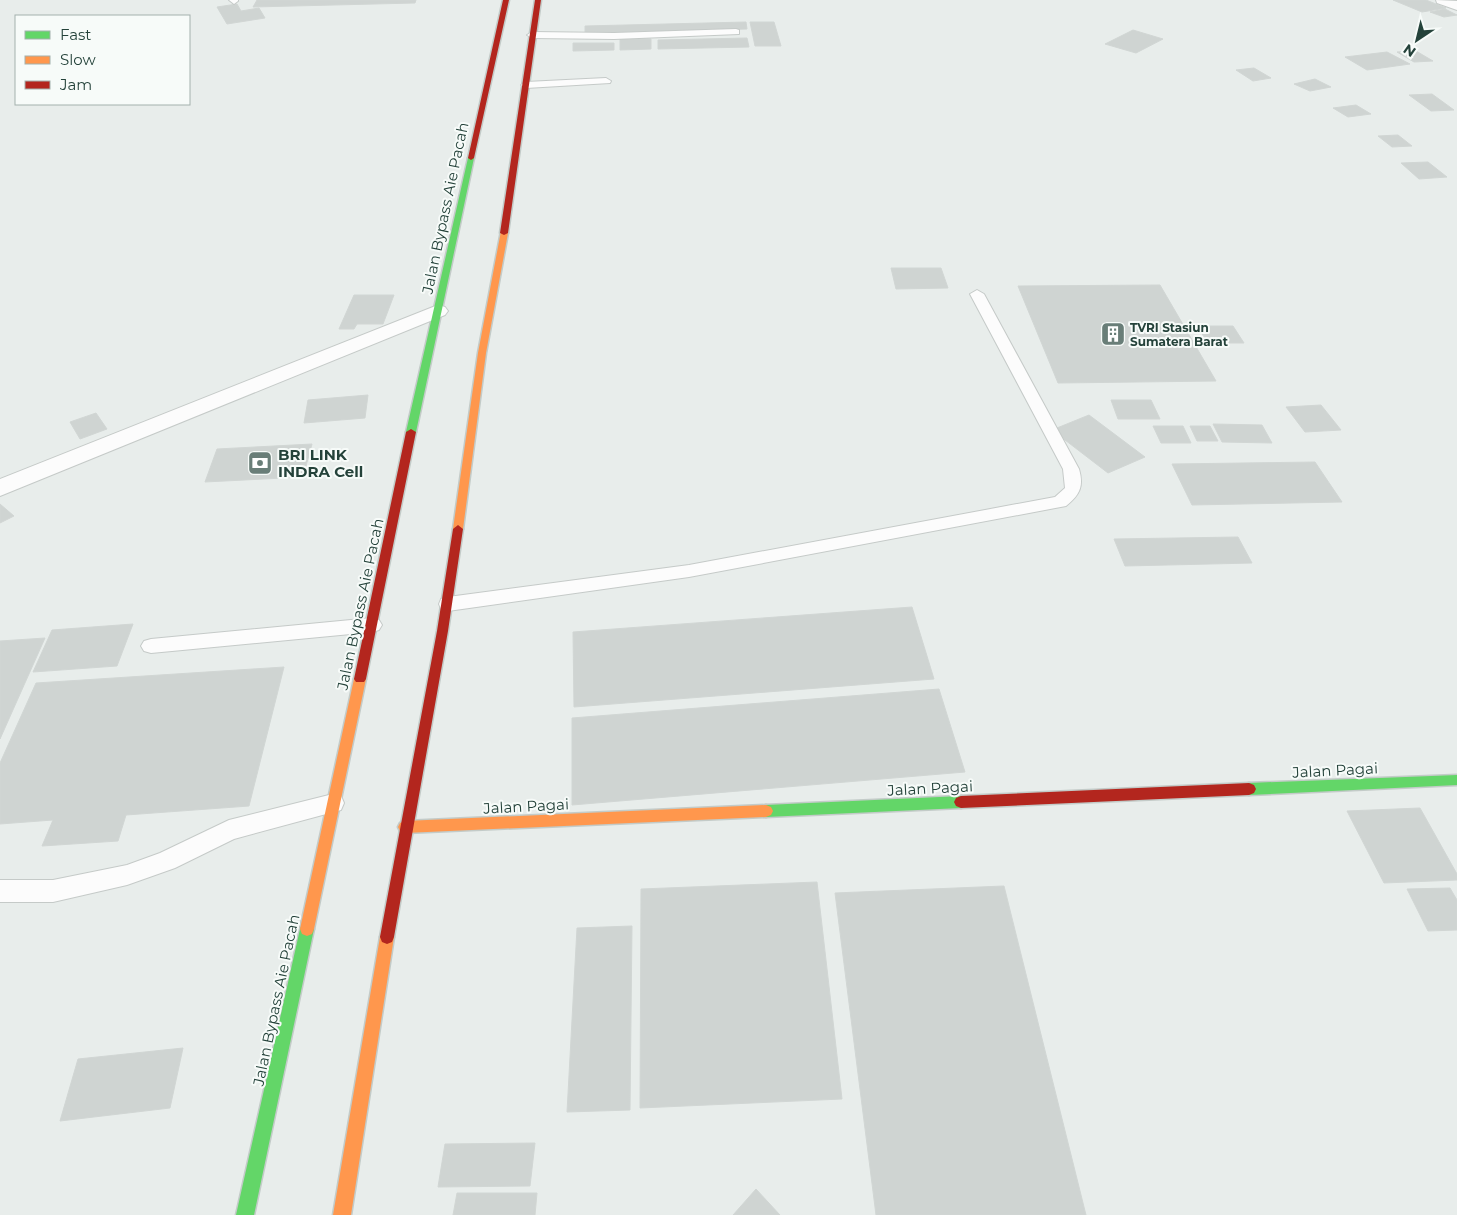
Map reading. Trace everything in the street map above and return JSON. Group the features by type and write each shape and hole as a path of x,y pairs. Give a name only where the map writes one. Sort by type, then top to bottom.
{"main road":[{"name":"Jalan Bypass Aie Pacah","path":"245,1215 372,625 414,416 495,69 506,0"},
{"path":"342,1215 405,827 448,604 482,353 501,252 526,85 524,69 538,0"},
{"name":"Jalan Pagai","path":"405,827 1457,780"}],"street":[{"path":"1442,0 1457,6"},
{"path":"0,488 438,311"}],"lane":[{"path":"532,35 614,36 736,32"},
{"path":"526,85 606,81"},
{"path":"448,604 690,570 1060,502 1071,494 1075,483 1071,469 977,294"},
{"path":"151,646 372,625"},
{"path":"0,892 52,891 127,875 166,861 229,830 334,803"}],"building":[{"path":"257,0 416,0 415,3 253,7"},
{"path":"1393,0 1426,0 1446,8 1422,12"},
{"path":"237,4 241,11 259,8 265,18 227,24 217,7"},
{"path":"1445,9 1457,15 1444,17 1430,12"},
{"path":"746,22 747,29 585,33 585,26"},
{"path":"750,22 774,22 781,46 755,46"},
{"path":"1133,30 1163,39 1136,53 1105,44"},
{"path":"747,38 749,47 658,49 658,40"},
{"path":"620,39 651,39 651,49 620,50"},
{"path":"573,43 614,43 614,50 573,51"},
{"path":"1416,51 1433,61 1414,62 1397,52"},
{"path":"1387,52 1410,64 1367,70 1345,57"},
{"path":"1254,68 1271,78 1253,81 1236,70"},
{"path":"1315,79 1331,87 1310,91 1294,84"},
{"path":"1432,94 1454,110 1431,111 1409,95"},
{"path":"1356,105 1371,114 1348,117 1333,108"},
{"path":"1398,135 1412,146 1392,147 1378,136"},
{"path":"1428,162 1447,177 1419,179 1401,163"},
{"path":"891,268 941,268 948,288 896,289"},
{"name":"TVRI Stasiun Sumatera Barat","path":"1160,285 1216,381 1058,383 1018,286"},
{"path":"354,295 394,295 383,324 357,324 354,329 339,329"},
{"name":"TVRI Stasiun Sumatera Barat","path":"1198,326 1233,326 1244,343 1207,343"},
{"path":"368,395 365,418 304,423 308,400"},
{"path":"1111,400 1151,400 1160,419 1118,419"},
{"path":"1321,405 1341,430 1305,432 1286,407"},
{"path":"96,413 107,429 80,439 70,422"},
{"path":"1089,415 1145,457 1108,473 1052,430"},
{"path":"1213,424 1262,425 1272,443 1222,442"},
{"path":"1153,426 1183,426 1191,443 1161,443"},
{"path":"1190,426 1210,426 1218,441 1197,441"},
{"name":"BRI LINK INDRA Cell","path":"312,444 303,477 205,482 217,449"},
{"path":"1315,462 1342,502 1192,505 1172,464"},
{"path":"0,504 14,516 0,523"},
{"path":"1238,537 1252,563 1125,566 1114,539"},
{"path":"912,607 934,679 574,707 573,632"},
{"path":"133,624 117,666 33,672 52,630"},
{"path":"45,638 0,739 0,641"},
{"path":"284,667 249,806 126,815 118,841 42,846 53,820 0,824 0,763 36,683"},
{"path":"939,689 965,772 572,805 572,718"},
{"path":"1420,808 1457,874 1457,880 1384,883 1347,811"},
{"path":"817,882 842,1099 640,1108 641,889"},
{"path":"1004,886 1086,1215 876,1215 835,893"},
{"path":"1450,888 1457,900 1457,930 1428,931 1407,889"},
{"path":"632,926 630,1110 567,1112 577,928"},
{"path":"183,1048 170,1108 60,1121 78,1059"},
{"path":"535,1143 530,1186 438,1187 445,1144"},
{"path":"756,1189 780,1215 733,1215"},
{"path":"457,1193 537,1193 535,1215 453,1215"}],"traffic: fast":[{"path":"411,432 471,158"},
{"path":"1249,789 1457,780"},
{"path":"766,811 961,802"},
{"path":"245,1215 307,929"}],"traffic: slow":[{"path":"458,529 482,353 504,233"},
{"path":"307,929 360,679"},
{"path":"405,827 766,811"},
{"path":"342,1215 387,937"}],"traffic: jam":[{"path":"471,158 506,0"},
{"path":"504,233 538,0"},
{"path":"360,679 411,432"},
{"path":"387,937 451,580 458,529"},
{"path":"961,802 1249,789"}],"place":[{"name":"TVRI Stasiun Sumatera Barat","path":"1113,334"},
{"name":"BRI LINK INDRA Cell","path":"260,463"}]}
